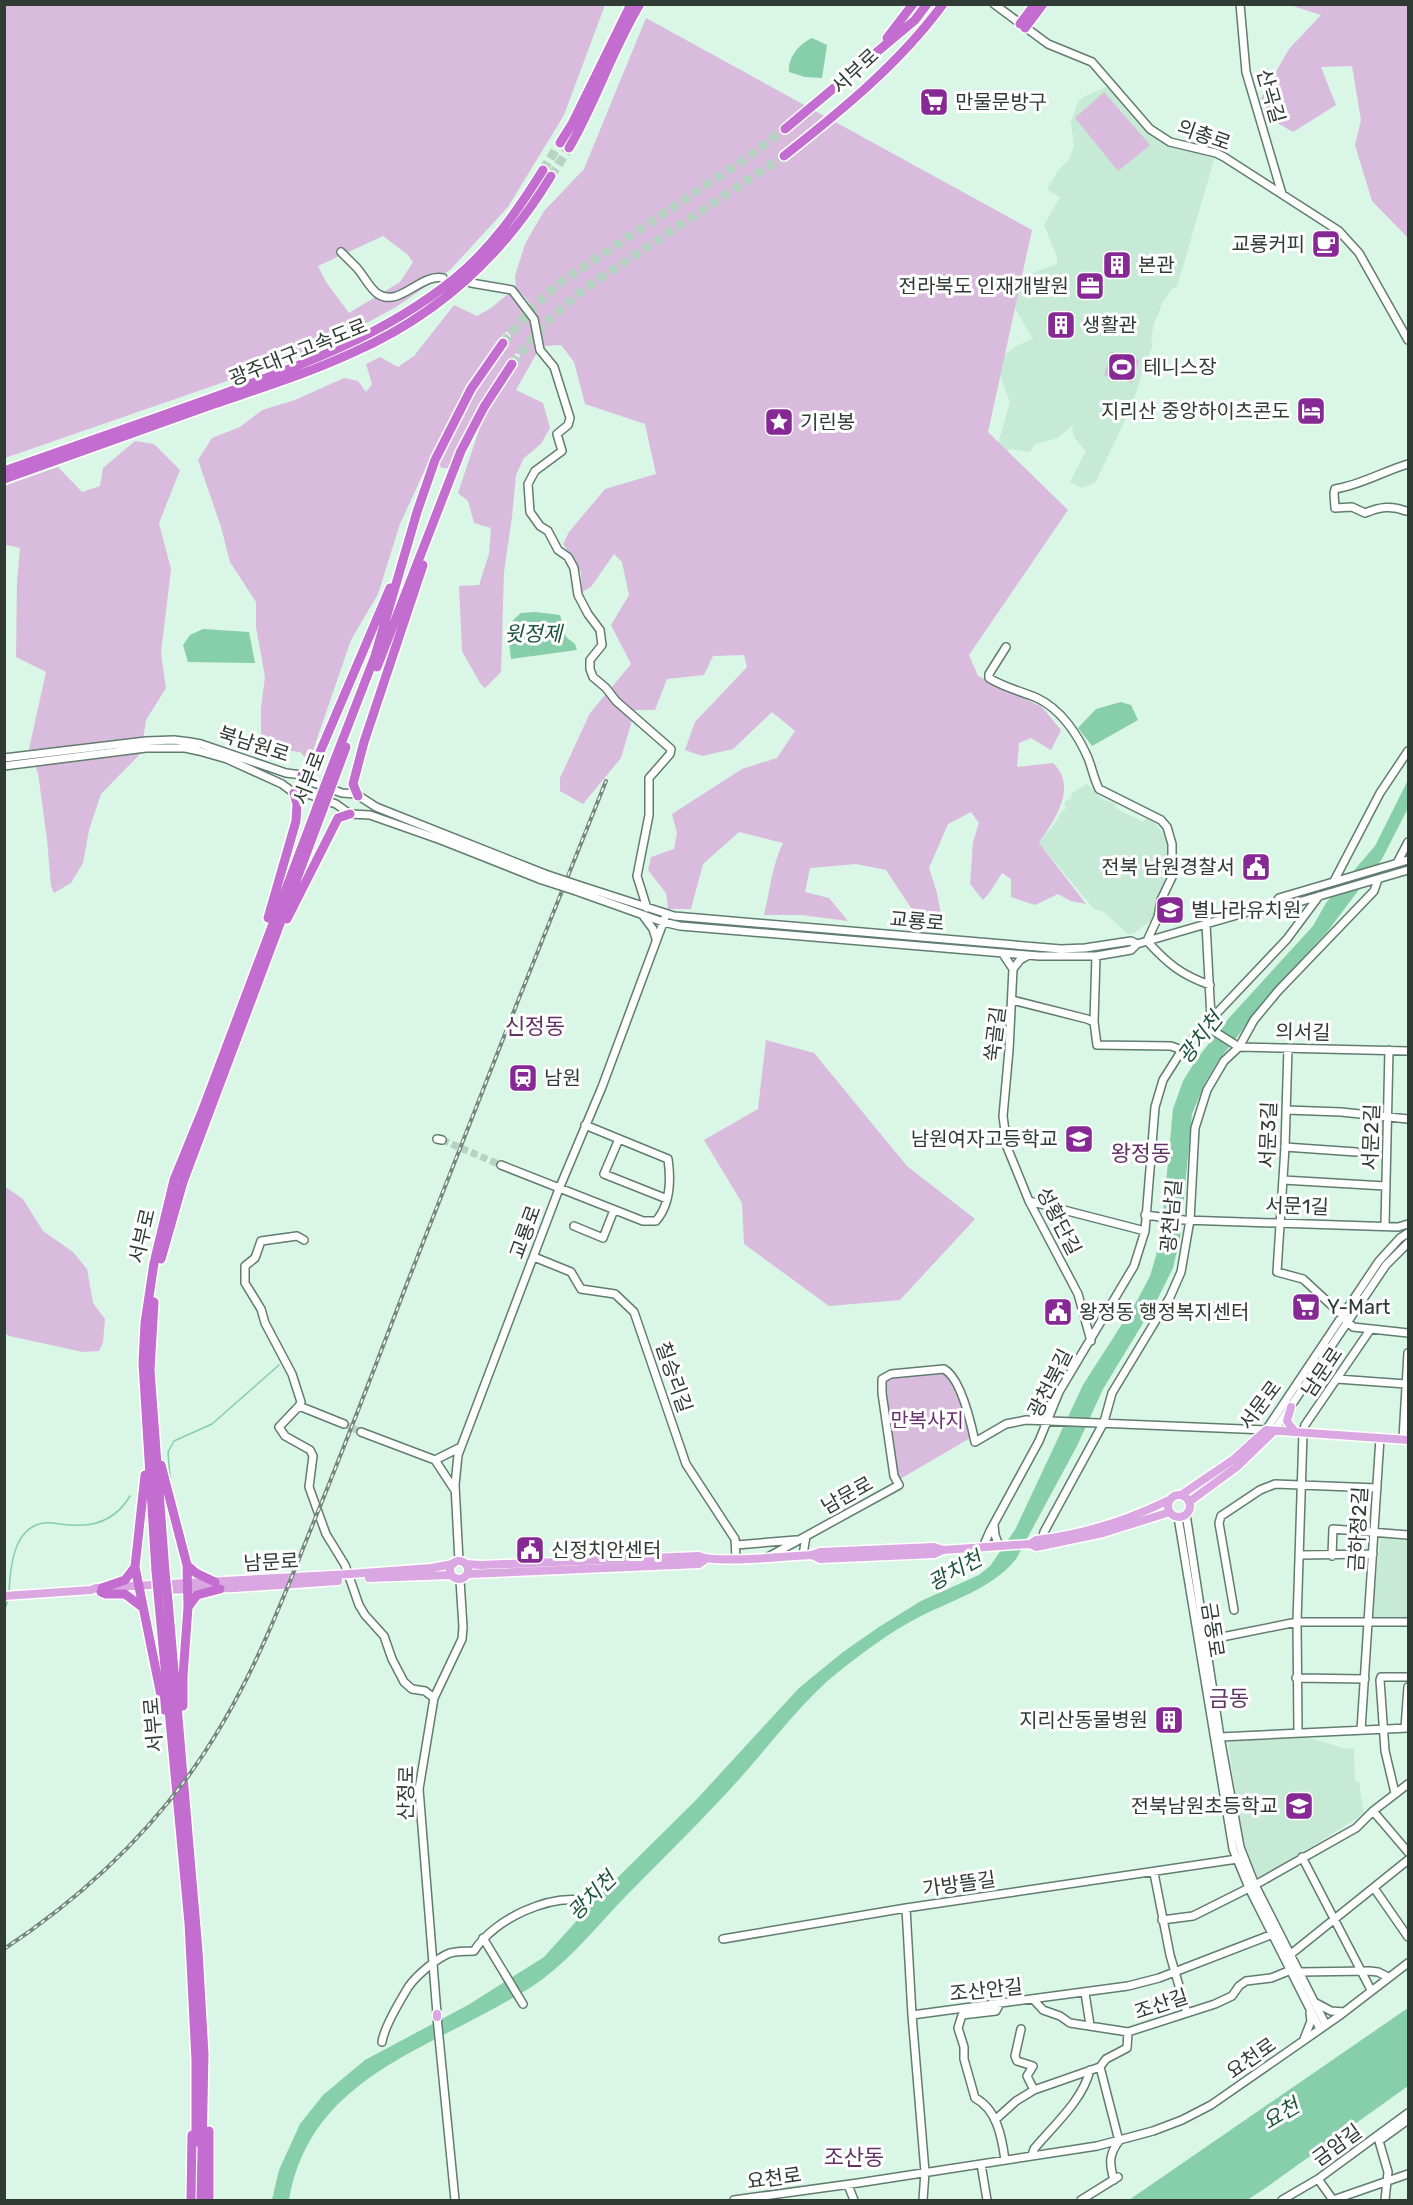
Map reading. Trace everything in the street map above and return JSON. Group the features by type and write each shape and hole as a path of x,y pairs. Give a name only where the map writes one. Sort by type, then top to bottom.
{"highway":[{"path":"631,4 564,145 590,109 625,31 640,4"},
{"path":"876,53 913,4"},
{"name":"서부로","path":"785,129 915,20 927,4"},
{"name":"서부로","path":"784,156 864,89 915,39 943,4"},
{"path":"1023,26 1035,4"},
{"path":"1023,26 1043,4"},
{"name":"광주대구고속도로","path":"4,471 287,371 368,336 435,293 474,261 547,173 519,225 472,275 427,310 374,343 328,363 4,479"},
{"name":"서부로","path":"201,2200 204,2054 198,1951 160,1572 143,1363 145,1323 153,1263 174,1180 246,1005 375,656 428,480 450,427 471,389 503,343"},
{"name":"서부로","path":"330,781 461,451 484,407 512,364"},
{"path":"359,797 353,784 364,742 461,451"},
{"path":"299,775 314,766 340,709 388,594 408,531 417,512"},
{"path":"246,1005 249,975 273,906 296,821 297,804 293,792"},
{"path":"246,1005 338,818 353,813"},
{"path":"149,1415 163,1478 187,1565 188,1606 179,1769"},
{"path":"149,1415 135,1567 179,1769"},
{"path":"187,1565 217,1585"},
{"path":"135,1567 125,1580 101,1590 106,1594 125,1594 142,1607"},
{"path":"188,1606 197,1595 217,1585"},
{"name":"서부로","path":"179,1769 196,2060 196,2200"},
{"path":"204,2054 209,2132 209,2200"},
{"path":"191,2200 196,2060"}],"main road":[{"path":"1291,1407 1287,1421 1299,1432"},
{"path":"1270,1430 1406,1439"},
{"name":"서문로","path":"1181,1495 1211,1476 1270,1430"},
{"name":"서문로","path":"1189,1502 1256,1450 1270,1430"},
{"path":"1102,1530 1169,1500 1174,1495 1181,1495 1189,1502"},
{"name":"금동로","path":"1169,1500 1168,1508 1178,1514 1189,1509 1189,1502"},
{"path":"1030,1544 1036,1540 1102,1530 1178,1514"},
{"name":"남문로","path":"351,1577 459,1563 520,1567 699,1564 706,1559 807,1555 820,1559 934,1554 943,1550 983,1547 1030,1544 1036,1547 1102,1530"},
{"path":"459,1563 464,1577 456,1579 451,1575 450,1569 459,1563"},
{"name":"남문로","path":"464,1577 520,1567"},
{"name":"남문로","path":"9,1596 351,1577 451,1575"}],"street":[{"name":"의총로","path":"994,4 1048,44 1092,62 1150,129 1160,136 1170,142 1216,153 1339,231 1351,242 1408,340"},
{"name":"산곡길","path":"1240,4 1246,72 1282,194"},
{"path":"341,252 377,294 387,297 401,294 424,280 437,276 443,278"},
{"path":"471,282 512,290 518,297 534,319 540,350 554,367 560,391 566,401 570,417 568,425 557,434 562,451 535,471 528,484 530,512 540,526 548,531 558,550 568,557 574,568 578,595 600,630 602,645 590,660 593,677 616,701 671,749 670,754 649,778 649,815 637,876 644,912 653,929 656,941"},
{"path":"1406,511 1394,506 1379,507 1365,513 1352,507 1335,508 1334,493 1335,489 1354,486 1379,473 1408,464"},
{"path":"1006,647 989,674 990,678 1004,687 1038,699 1056,711 1064,718 1088,758 1099,789 1147,812 1161,820 1167,827 1172,844 1172,877 1161,900 1158,917 1147,941 1181,973 1210,986"},
{"name":"북남원로","path":"4,758 146,741 174,740 201,744 359,797 376,807 544,877"},
{"name":"북남원로","path":"4,765 146,748 184,748 200,751 228,759 282,784 293,792 317,797 353,813 370,815 544,877"},
{"path":"1334,881 1380,793 1408,751"},
{"path":"293,792 289,782 299,775"},
{"path":"353,813 362,805 359,797"},
{"path":"1397,863 1408,842"},
{"name":"교룡로","path":"1275,904 1279,897 1408,860"},
{"name":"교룡로","path":"665,919 751,932 1003,954 1096,956 1131,950 1137,944 1275,904 1285,906 1408,870"},
{"path":"544,877 665,919"},
{"name":"광천남길","path":"1042,1539 1112,1393 1179,1278 1184,1263 1194,1136 1198,1113 1215,1076 1272,997 1374,891 1378,879"},
{"name":"광천북길","path":"983,1547 1039,1441 1055,1401 1134,1266 1149,1215 1155,1107 1163,1080 1182,1050 1207,1027 1211,1018 1287,939 1319,896"},
{"path":"1300,921 1303,912 1302,900"},
{"name":"교룡로","path":"665,919 1061,949 1131,941 1137,944"},
{"name":"교룡로","path":"459,1563 455,1470 461,1447 559,1188 602,1087 665,919"},
{"path":"1206,924 1211,1018"},
{"path":"1003,954 1013,969 1012,1000"},
{"path":"1013,969 1020,960 1027,956"},
{"path":"1096,956 1094,1022 1096,1045 1171,1046 1182,1050"},
{"name":"쑥골길","path":"1003,1116 1012,1000 1094,1022"},
{"path":"1207,1027 1236,1046"},
{"name":"의서길","path":"1236,1046 1408,1051"},
{"name":"서문3길","path":"1280,1223 1288,1048"},
{"name":"서문2길","path":"1388,1226 1385,1186 1389,1050"},
{"path":"1286,1110 1408,1119"},
{"name":"성황단길","path":"1003,1116 1010,1158 1029,1201 1078,1294 1091,1341"},
{"path":"501,1166 614,1210 652,1222 658,1219 670,1190 668,1160 585,1125"},
{"path":"619,1139 604,1174 667,1199"},
{"path":"1285,1147 1356,1152"},
{"path":"1283,1180 1385,1186"},
{"path":"1029,1201 1144,1231"},
{"path":"574,1226 603,1238 614,1210"},
{"name":"서문1길","path":"1149,1215 1187,1220 1398,1227 1408,1224"},
{"path":"1280,1223 1277,1272 1303,1279 1342,1314 1348,1323 1358,1329 1408,1333"},
{"path":"1388,1226 1400,1238"},
{"name":"서문로","path":"1270,1430 1342,1314 1379,1260 1408,1233"},
{"path":"304,1240 297,1236 261,1241 255,1258 245,1266 246,1286 261,1309 265,1323 292,1374 300,1397 299,1406 283,1421 279,1427 280,1431 310,1450 313,1456 309,1487 313,1500 326,1534 351,1577 359,1605 384,1636 392,1659 404,1682 435,1698"},
{"name":"서문로","path":"1270,1430 1291,1407 1386,1265 1408,1243"},
{"name":"칠승리길","path":"534,1257 571,1272 581,1289 615,1294 634,1312 686,1464 735,1539 736,1558"},
{"name":"남문로","path":"1299,1432 1370,1330"},
{"path":"1406,1439 1408,1353"},
{"name":"남문로","path":"768,1557 899,1485 894,1476 882,1394 882,1379 885,1376 944,1369 949,1371 958,1386 975,1442 1006,1424 1033,1420"},
{"path":"1337,1379 1406,1384"},
{"path":"1033,1420 1055,1401"},
{"path":"299,1406 344,1424"},
{"path":"1033,1420 1270,1430"},
{"path":"1243,1429 1249,1438 1245,1449"},
{"path":"361,1432 435,1460 447,1476 456,1494"},
{"path":"1298,1732 1296,1678 1301,1484 1299,1432"},
{"name":"금하정2길","path":"1361,1730 1380,1438"},
{"path":"435,1460 461,1447"},
{"path":"1234,1610 1219,1523 1221,1516 1260,1490 1275,1484 1377,1488"},
{"name":"금동로","path":"1178,1514 1207,1640 1240,1859"},
{"name":"금동로","path":"1178,1514 1224,1802 1240,1859 1273,1935 1323,2027"},
{"path":"994,1525 994,1535 1000,1546"},
{"path":"1332,1556 1333,1529 1408,1535"},
{"path":"736,1545 802,1538"},
{"name":"남문로","path":"802,1538 807,1555"},
{"path":"1299,1555 1373,1554"},
{"name":"산정로","path":"454,2200 419,1789 435,1698 462,1639 464,1577"},
{"path":"1207,1640 1297,1622 1408,1622"},
{"path":"1395,1793 1384,1751 1381,1677 1408,1677"},
{"path":"1296,1678 1365,1679"},
{"path":"1220,1737 1407,1728 1408,1687"},
{"path":"1162,1920 1193,1916 1252,1886 1356,1828 1373,1811 1408,1784"},
{"path":"1373,1811 1408,1852"},
{"path":"1302,1857 1371,1990"},
{"name":"가방뜰길","path":"923,2200 925,2172 906,1908 1240,1859"},
{"path":"1291,1954 1408,1860"},
{"path":"1154,1873 1162,1920 1187,2013"},
{"name":"금동로","path":"1252,1886 1291,1954 1311,2003"},
{"path":"1374,1888 1408,1937"},
{"path":"382,2042 384,2033 409,1987 433,1965 452,1952 474,1951 483,1938 534,1906 556,1901 579,1899 587,1901"},
{"path":"723,1939 906,1908"},
{"path":"1033,1999 1128,1986 1175,1972 1273,1935"},
{"path":"483,1938 522,2002"},
{"name":"요천로","path":"734,2200 848,2185 1119,2141 1182,2120 1211,2105 1344,2012 1408,1963"},
{"name":"조산길","path":"995,2120 1016,2101 1034,2090 1100,2067 1106,2059 1127,2048 1128,2032 1215,2004 1232,1996 1246,1981 1272,1978 1291,1970"},
{"path":"1300,1972 1362,1971 1378,1972 1388,1977"},
{"path":"1085,1993 1090,2025"},
{"name":"조산안길","path":"912,2015 1033,1999 1043,2010 1060,2016 1070,2023 1128,2032"},
{"path":"1000,2003 996,2011 962,2014 958,2028 975,2098 983,2102 1000,2130 1005,2160"},
{"path":"1303,2041 1311,2021 1311,2003 1331,2012 1344,2012"},
{"path":"1021,2029 1015,2056 1017,2061 1032,2066 1027,2076 1034,2090"},
{"path":"1081,2200 1116,2178 1109,2165 1111,2151 1119,2141 1100,2067"},
{"path":"1032,2155 1034,2149 1075,2099 1087,2081 1090,2070"},
{"name":"금암길","path":"1282,2200 1318,2179 1408,2113"},
{"path":"1385,2200 1389,2172 1379,2141 1408,2120"},
{"path":"981,2164 987,2200"},
{"path":"1318,2179 1333,2200 1408,2174"},
{"path":"848,2185 854,2200"}],"shaded area":[{"name":"전라북도 인재개발원","path":"1112,85 1159,136 1216,153 1177,287 1172,289 1161,305 1155,320 1151,337 1153,344 1134,398 1134,409 1130,410 1095,483 1082,488 1070,482 1086,451 1074,437 1072,426 1058,438 1036,444 1029,452 1011,449 995,455 1010,402 995,362 1018,345 1033,339 1001,285 1057,264 1057,257 1044,225 1060,197 1047,190 1059,169 1068,161 1074,147 1071,122 1078,102 1085,96"},
{"path":"1087,784 1102,799 1114,803 1117,809 1143,822 1146,818 1156,824 1169,843 1169,865 1155,918 1134,933 1128,934 1104,912 1094,909 1039,843 1061,812 1066,809 1064,802 1071,798 1072,793"},
{"path":"1381,1535 1408,1536 1408,1619 1371,1617"},
{"name":"전북남원초등학교","path":"1303,1736 1346,1749 1354,1748 1355,1781 1359,1782 1364,1814 1259,1879 1251,1864 1241,1833 1228,1742"}],"green space":[{"path":"4,5 605,5 564,115 508,207 450,270 396,307 317,350 5,458","holes":["383,236 407,254 413,262 400,282 349,313 326,282 318,266"]},
{"path":"1290,5 1408,5 1408,238 1372,201 1355,145 1361,120 1352,66 1321,67 1336,105 1293,132 1272,120 1261,98 1289,49 1321,15"},
{"path":"646,18 1032,230 988,432 1068,510 969,655 978,676 1042,707 1061,730 1051,750 1031,738 1019,743 1017,767 1053,763 1060,772 1064,782 1064,793 1057,813 1039,843 1086,904 1071,901 1058,894 1035,905 1011,897 1011,879 1002,873 983,900 970,884 973,842 979,823 971,812 948,824 929,868 937,893 944,930 925,929 886,870 856,864 810,868 805,892 829,898 848,921 801,915 764,915 774,869 783,843 739,832 703,864 691,909 668,909 666,893 648,870 651,857 674,849 677,833 672,814 742,769 777,758 795,731 772,712 733,749 702,756 685,750 695,722 747,667 744,655 713,656 704,675 667,679 655,710 635,710 621,758 583,804 560,791 560,778 590,713 631,664 611,625 629,595 622,562 614,554 591,587 582,592 581,572 563,544 569,532 605,489 656,474 645,424 585,404 574,362 561,345 543,346 532,307 516,290 515,276 525,244 544,211 584,169"},
{"path":"1104,92 1150,145 1118,171 1075,118"},
{"path":"508,294 521,299 531,316 538,351 516,390 543,403 550,428 541,444 524,458 516,475 504,572 501,672 485,688 462,651 459,586 479,585 489,554 491,528 474,523 468,501 458,493 484,415 517,365 520,355 516,353 512,357 480,406 453,464 448,468 442,468 439,460 471,396 507,346 511,336 507,331 499,339 463,393 439,439 400,524 378,594 351,640 309,762 300,752 261,747 261,707 265,677 256,627 256,602 230,562 221,527 198,460 212,438 240,427 262,410 295,400 344,378 358,381 366,392 372,384 366,364 380,357 398,367 414,356 454,305 477,316"},
{"name":"테니스장","path":"1111,352 1139,360 1132,383 1104,375"},
{"path":"135,441 154,444 180,470 159,523 171,569 161,653 166,688 146,720 141,753 101,794 89,830 83,863 71,883 54,893 51,886 38,773 29,749 46,672 16,657 20,548 7,545 5,547 4,486 58,467 82,492 100,486 103,468"},
{"path":"766,1040 814,1053 907,1166 975,1219 900,1300 829,1306 744,1244 742,1203 704,1140 758,1109"},
{"path":"4,1186 23,1199 43,1231 73,1252 87,1269 93,1303 105,1319 103,1342 99,1351 83,1352 9,1336 5,1333"},
{"name":"만복사지","path":"937,1371 948,1373 955,1385 972,1437 900,1479 895,1473 885,1381 888,1377"}],"water":[{"path":"812,38 827,45 822,78 805,77 789,72 790,61 795,52"},
{"name":"윗정제","path":"521,613 560,615 566,637 575,644 577,650 511,659 509,643 513,620"},
{"path":"203,629 249,632 255,663 188,662 183,645 190,635"},
{"path":"1121,702 1131,705 1138,720 1092,746 1078,728 1096,709"},
{"path":"1408,780 1408,808 1382,859 1327,932 1274,990 1218,1061 1205,1083 1192,1114 1180,1238 1173,1268 1157,1300 1103,1389 1077,1446 1016,1559 983,1586 908,1623 876,1643 837,1673 802,1706 704,1817 555,1969 518,1995 400,2058 369,2078 341,2101 318,2128 300,2161 289,2200 272,2200 279,2170 300,2124 323,2095 365,2060 468,2005 544,1957 600,1895 696,1800 799,1688 843,1652 879,1627 921,1601 979,1575 990,1566 1015,1530 1083,1385 1138,1299 1150,1276 1156,1256 1164,1204 1173,1109 1183,1081 1196,1060 1229,1018 1313,926 1326,903 1375,846"},
{"name":"요천","path":"1408,2008 1408,2086 1267,2187 1247,2200 1129,2200"}],"waterway":[{"path":"170,1478 168,1452 174,1441 212,1424 279,1365"},
{"path":"9,1592 15,1550 26,1532 44,1523 69,1525 98,1523 119,1510 130,1496"},
{"path":"4,1612 8,1600"}],"tunnel":[{"path":"503,343 532,308 558,284 741,162 785,129"},
{"path":"543,170 560,143"},
{"path":"551,176 569,148"},
{"path":"512,364 543,325 584,289 784,156"},
{"path":"442,1140 501,1165"},
{"path":"344,1424 361,1432"}],"railway":[{"path":"4,1949 81,1891 149,1825 208,1747 256,1660 346,1443 505,1033 606,781"}],"place":[{"name":"만물문방구","path":"934,102"},
{"name":"교룡커피","path":"1326,244"},
{"name":"본관","path":"1117,265"},
{"name":"전라북도 인재개발원","path":"1090,286"},
{"name":"생활관","path":"1061,325"},
{"name":"테니스장","path":"1122,367"},
{"name":"지리산 중앙하이츠콘도","path":"1311,411"},
{"name":"기린봉","path":"779,422"},
{"name":"전북 남원경찰서","path":"1256,867"},
{"name":"별나라유치원","path":"1170,910"},
{"name":"남원","path":"523,1078"},
{"name":"남원여자고등학교","path":"1079,1139"},
{"name":"Y-Mart","path":"1306,1307"},
{"name":"왕정동 행정복지센터","path":"1058,1312"},
{"name":"신정치안센터","path":"530,1550"},
{"name":"지리산동물병원","path":"1169,1720"},
{"name":"전북남원초등학교","path":"1299,1806"}],"district":[{"name":"신정동","path":"535,1026"},
{"name":"왕정동","path":"1141,1153"},
{"name":"금동","path":"1229,1698"},
{"name":"조산동","path":"854,2157"}],"water label":[{"name":"광치천","path":"1200,1038"},
{"name":"광치천","path":"955,1571"},
{"name":"광치천","path":"592,1896"}]}
